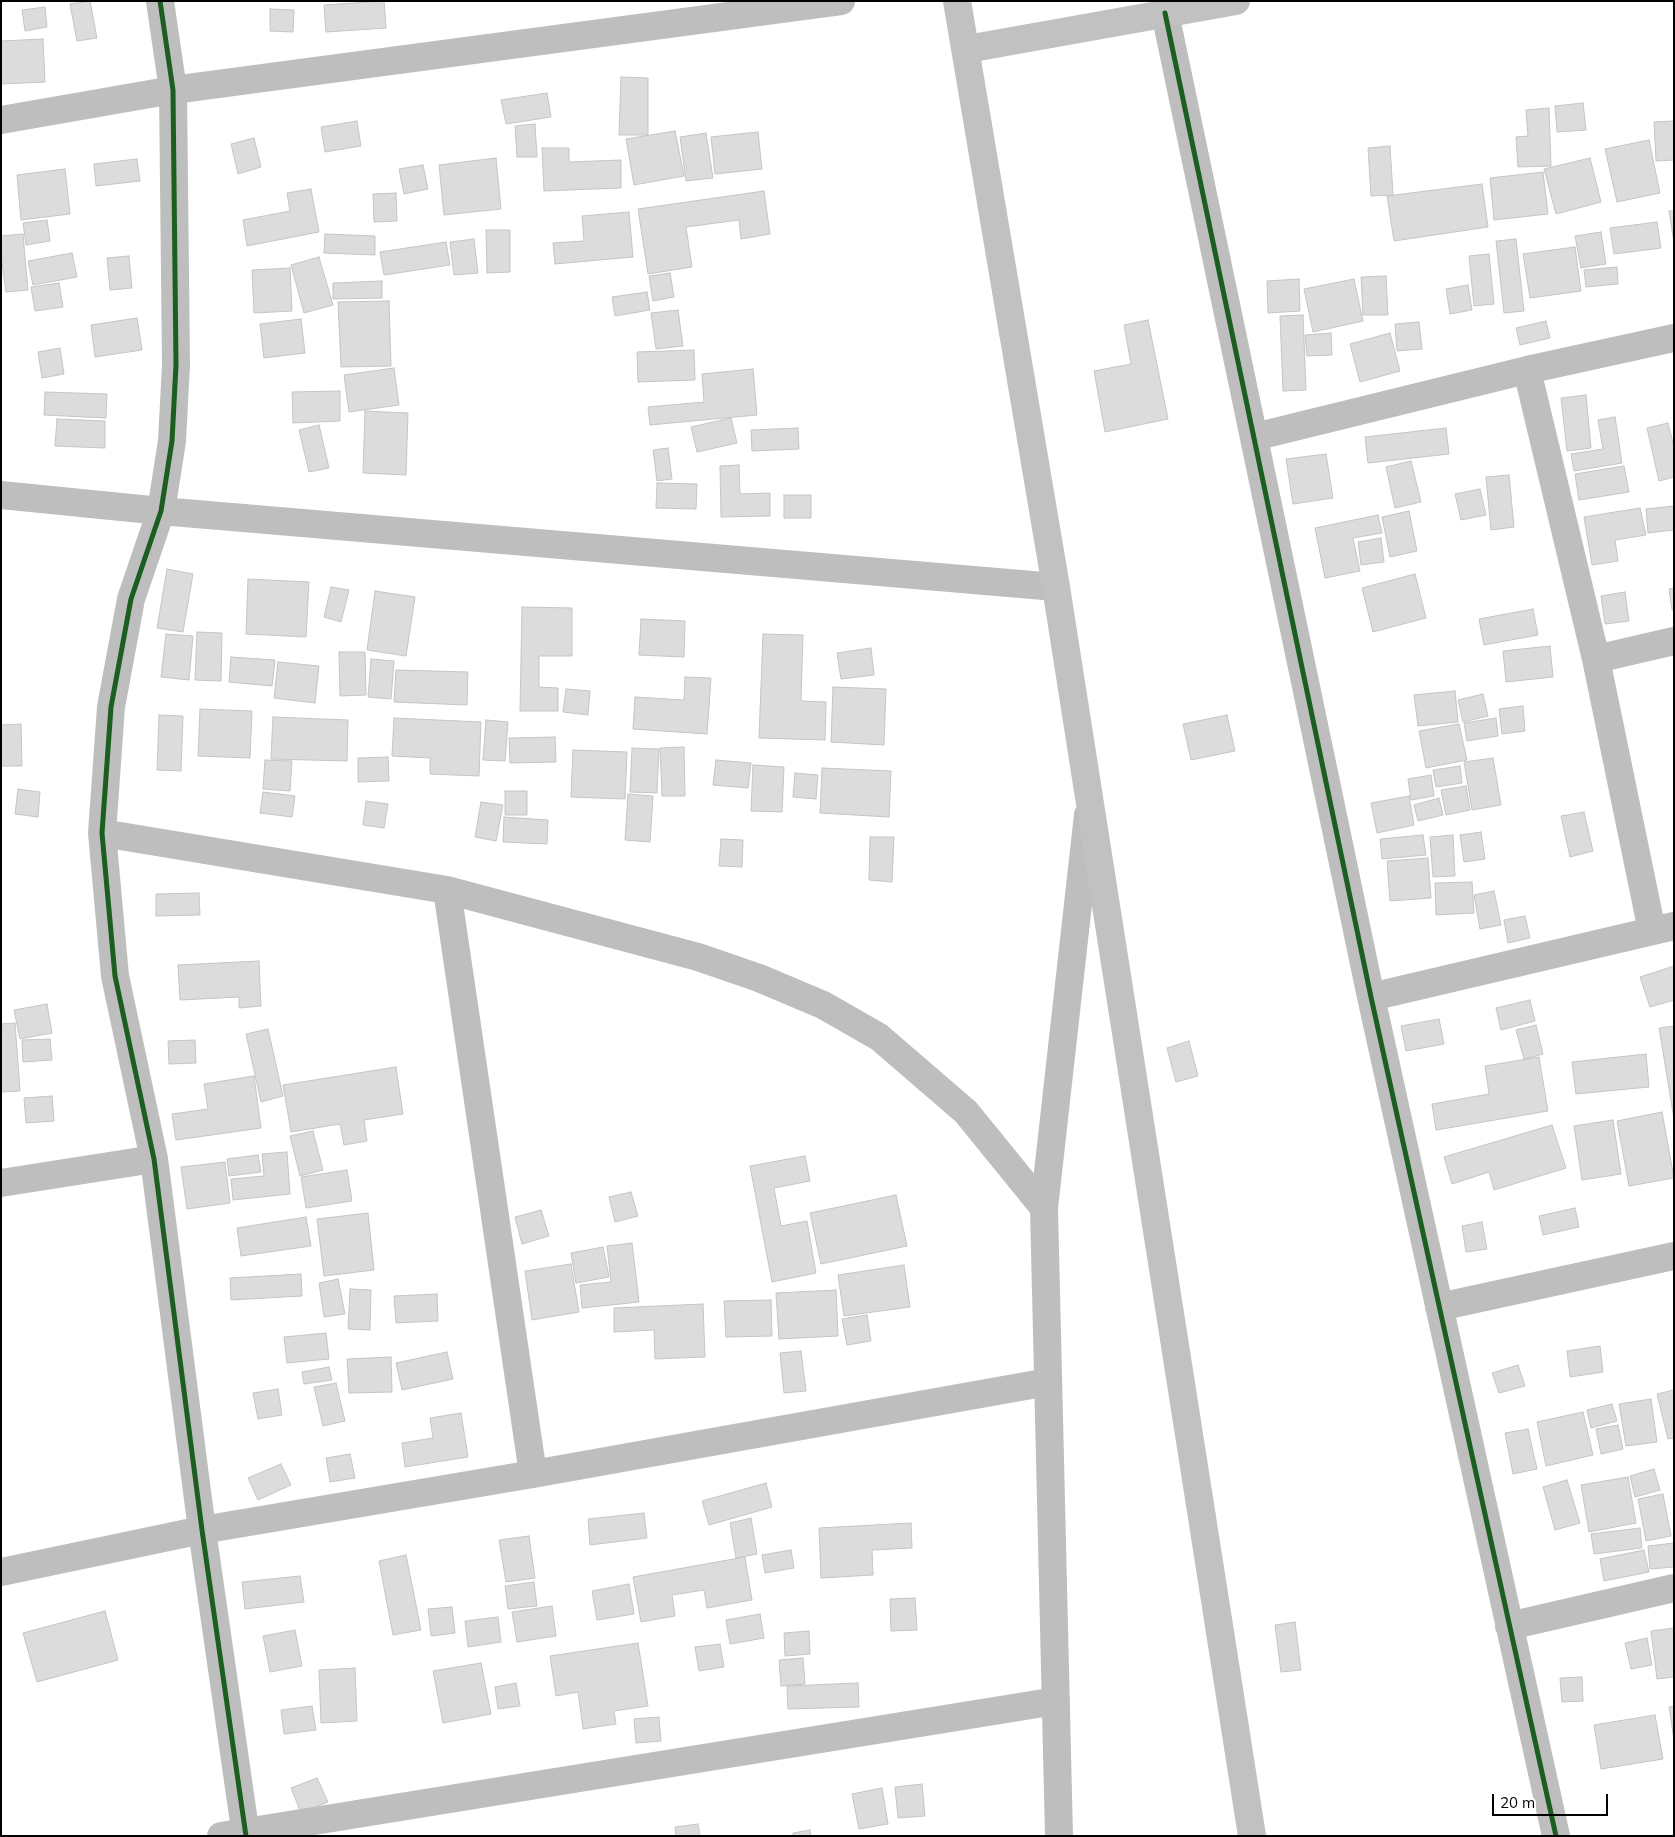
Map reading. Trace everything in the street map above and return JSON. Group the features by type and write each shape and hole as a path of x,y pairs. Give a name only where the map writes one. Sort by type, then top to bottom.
{"main road":[{"path":"958,1 1056,587 1252,1836"},
{"path":"967,49 1236,1"}],"street":[{"path":"160,1 173,90 176,365 172,441 161,511 131,600 111,707 102,834 115,976 154,1159 202,1530 238,1834 1056,1701"},
{"path":"1,120 173,90 841,1"},
{"path":"1166,12 1372,997 1556,1836"},
{"path":"1254,438 1527,370 1674,338"},
{"path":"1372,997 1663,928 1527,370"},
{"path":"1,495 161,511 1056,587"},
{"path":"1596,659 1674,641"},
{"path":"1059,1836 1044,1208 1089,804"},
{"path":"102,834 447,890 698,957 759,978 823,1005 880,1037 966,1112 1044,1208"},
{"path":"447,890 533,1474"},
{"path":"1,1183 154,1159"},
{"path":"1439,1307 1674,1256"},
{"path":"1,1572 202,1530 533,1474 1048,1382"},
{"path":"1510,1626 1674,1588"}],"building":[{"path":"90,1 97,38 77,41 70,4"},
{"path":"384,1 386,28 326,32 324,5"},
{"path":"45,7 47,27 25,31 22,10"},
{"path":"270,9 294,10 293,32 270,31"},
{"path":"43,39 45,82 1,84 1,41"},
{"path":"621,77 648,78 648,135 619,135"},
{"path":"547,93 551,117 506,124 501,100"},
{"path":"1583,103 1586,130 1557,132 1555,106"},
{"path":"1549,108 1551,166 1518,167 1516,137 1528,136 1526,110"},
{"path":"357,121 361,146 325,152 321,127"},
{"path":"1674,121 1674,160 1656,161 1654,122"},
{"path":"535,124 537,157 517,157 515,126"},
{"path":"675,131 684,176 634,185 626,139"},
{"path":"758,132 762,169 715,174 711,137"},
{"path":"706,133 713,178 686,181 680,137"},
{"path":"254,138 261,167 238,174 231,144"},
{"path":"1649,140 1660,193 1617,202 1605,149"},
{"path":"1390,146 1393,195 1371,196 1368,148"},
{"path":"542,148 569,148 569,162 621,160 621,188 544,191"},
{"path":"496,158 501,209 444,215 439,165"},
{"path":"1590,158 1601,202 1556,214 1544,169"},
{"path":"137,159 140,181 96,186 94,164"},
{"path":"423,165 428,189 404,194 399,169"},
{"path":"65,169 70,214 21,220 17,175"},
{"path":"1543,172 1548,214 1494,220 1490,178"},
{"path":"1482,184 1488,227 1394,241 1387,196"},
{"path":"311,189 319,232 247,246 243,220 290,211 287,193"},
{"path":"764,191 770,234 741,239 739,220 686,227 692,267 648,274 638,209"},
{"path":"396,193 397,221 374,222 373,194"},
{"path":"1669,211 1674,211 1674,243"},
{"path":"629,212 633,257 555,264 553,243 584,241 582,216"},
{"path":"47,220 50,241 26,245 23,223"},
{"path":"1657,222 1661,248 1614,254 1610,228"},
{"path":"486,230 510,230 510,272 487,273"},
{"path":"1601,232 1606,264 1581,268 1575,236"},
{"path":"23,234 28,290 6,292 1,256 1,236"},
{"path":"325,234 375,236 375,255 324,253"},
{"path":"474,239 478,273 454,275 450,242"},
{"path":"1516,239 1524,311 1504,313 1496,241"},
{"path":"446,242 450,265 384,275 380,252"},
{"path":"1575,247 1581,291 1530,298 1523,254"},
{"path":"72,253 77,277 33,285 28,261"},
{"path":"1489,254 1494,304 1474,306 1469,256"},
{"path":"129,256 132,288 110,290 107,258"},
{"path":"319,257 333,305 304,313 291,265"},
{"path":"1617,267 1618,284 1586,287 1584,270"},
{"path":"290,268 292,311 254,313 252,270"},
{"path":"670,273 674,297 653,301 649,276"},
{"path":"1386,276 1388,315 1363,315 1361,277"},
{"path":"1299,279 1300,311 1268,313 1267,281"},
{"path":"1354,279 1363,321 1313,332 1304,289"},
{"path":"382,281 382,298 333,299 333,283"},
{"path":"59,283 63,307 35,311 31,287"},
{"path":"1468,285 1472,310 1450,314 1446,289"},
{"path":"647,292 650,310 615,316 612,297"},
{"path":"389,301 391,366 341,367 338,302"},
{"path":"678,310 683,346 656,349 651,313"},
{"path":"1303,315 1306,390 1283,391 1280,316"},
{"path":"137,318 142,350 95,357 91,325"},
{"path":"301,319 305,353 264,358 260,324"},
{"path":"1148,320 1168,419 1105,432 1094,371 1131,364 1124,325"},
{"path":"1546,321 1550,338 1520,345 1516,328"},
{"path":"1419,322 1422,349 1397,351 1395,324"},
{"path":"1331,333 1332,355 1307,356 1305,335"},
{"path":"1390,333 1400,371 1360,382 1350,344"},
{"path":"60,348 64,374 42,378 38,352"},
{"path":"694,350 695,380 638,382 637,352"},
{"path":"394,368 399,405 349,412 344,375"},
{"path":"753,369 757,415 650,425 648,407 704,402 702,374"},
{"path":"340,391 340,421 293,423 292,392"},
{"path":"45,392 107,394 106,418 44,415"},
{"path":"1586,395 1591,448 1567,451 1561,398"},
{"path":"365,411 408,413 406,475 363,473"},
{"path":"1615,417 1622,463 1574,471 1571,454 1603,449 1598,420"},
{"path":"731,418 737,443 697,452 691,427"},
{"path":"57,419 105,421 105,448 55,446"},
{"path":"1668,423 1674,447 1674,477 1659,481 1647,428"},
{"path":"319,425 329,468 309,472 299,430"},
{"path":"798,428 799,449 752,451 751,430"},
{"path":"1446,428 1449,454 1368,463 1365,437"},
{"path":"668,448 672,479 657,481 653,450"},
{"path":"1326,454 1333,498 1293,504 1286,459"},
{"path":"1411,461 1421,502 1395,508 1386,467"},
{"path":"739,465 740,494 770,493 770,516 721,517 720,466"},
{"path":"1624,466 1629,492 1579,500 1575,474"},
{"path":"1509,475 1514,527 1491,530 1486,477"},
{"path":"657,483 697,484 696,509 656,508"},
{"path":"1480,489 1486,515 1461,520 1455,494"},
{"path":"784,495 811,495 811,518 784,518"},
{"path":"1674,506 1674,530 1648,533 1646,509"},
{"path":"1640,508 1646,535 1615,540 1618,561 1592,565 1584,517"},
{"path":"1409,511 1417,551 1390,557 1382,517"},
{"path":"1378,515 1382,533 1353,538 1360,571 1325,578 1315,528"},
{"path":"1381,538 1384,562 1361,565 1358,542"},
{"path":"167,569 193,574 183,632 157,628"},
{"path":"1415,574 1426,618 1373,632 1362,588"},
{"path":"248,579 309,582 306,637 246,634"},
{"path":"331,587 349,590 341,622 324,617"},
{"path":"1674,588 1674,609 1672,610 1669,589"},
{"path":"375,591 415,597 406,656 367,650"},
{"path":"1625,592 1629,621 1605,624 1601,596"},
{"path":"522,607 572,608 572,656 539,656 539,687 558,688 558,711 520,711"},
{"path":"1533,609 1538,635 1484,645 1479,619"},
{"path":"641,619 685,621 684,657 639,655"},
{"path":"197,632 222,633 221,681 195,680"},
{"path":"166,634 193,636 189,680 161,677"},
{"path":"763,634 803,635 801,701 826,702 825,740 759,738"},
{"path":"1550,646 1553,677 1506,682 1503,651"},
{"path":"871,648 874,675 841,679 837,653"},
{"path":"339,652 365,652 366,695 340,696"},
{"path":"231,657 275,660 272,686 229,682"},
{"path":"371,659 394,661 391,699 368,697"},
{"path":"278,662 319,666 315,703 274,698"},
{"path":"396,670 468,672 467,705 394,702"},
{"path":"685,677 711,678 707,734 633,729 635,697 684,700"},
{"path":"833,687 886,689 884,745 831,742"},
{"path":"566,689 590,691 588,715 563,712"},
{"path":"1455,691 1458,722 1418,726 1414,695"},
{"path":"1483,694 1488,716 1463,722 1458,700"},
{"path":"1523,706 1525,731 1502,734 1499,709"},
{"path":"200,709 252,711 250,758 198,756"},
{"path":"159,715 183,716 181,771 157,770"},
{"path":"1227,715 1235,751 1191,760 1183,724"},
{"path":"273,717 348,720 347,761 271,759"},
{"path":"394,718 481,722 479,776 430,774 430,758 392,756"},
{"path":"1496,718 1498,736 1467,741 1464,723"},
{"path":"486,720 508,722 505,761 483,760"},
{"path":"21,724 22,766 1,766 1,725"},
{"path":"1459,724 1467,760 1426,768 1419,731"},
{"path":"555,737 556,762 510,763 509,738"},
{"path":"684,747 685,796 662,796 660,748"},
{"path":"632,748 659,749 657,793 630,792"},
{"path":"573,750 627,752 625,799 571,797"},
{"path":"388,757 389,781 358,782 358,758"},
{"path":"1493,758 1501,805 1472,810 1464,762"},
{"path":"265,760 292,761 290,791 263,789"},
{"path":"716,760 751,763 748,788 713,785"},
{"path":"753,765 784,767 782,812 751,811"},
{"path":"1460,766 1462,783 1436,787 1433,770"},
{"path":"822,768 891,771 889,817 820,813"},
{"path":"795,773 818,775 816,799 793,797"},
{"path":"1431,775 1434,796 1411,800 1408,779"},
{"path":"1466,786 1470,810 1446,815 1441,790"},
{"path":"18,789 40,792 38,817 15,814"},
{"path":"505,791 527,791 527,815 505,815"},
{"path":"263,792 295,796 292,817 260,813"},
{"path":"628,794 653,796 650,842 625,840"},
{"path":"1409,796 1414,825 1377,833 1371,803"},
{"path":"1439,798 1443,815 1418,821 1414,805"},
{"path":"366,801 388,804 384,828 363,825"},
{"path":"481,802 503,805 496,841 475,837"},
{"path":"1584,812 1593,851 1570,857 1561,816"},
{"path":"504,817 548,820 547,844 503,842"},
{"path":"1481,832 1485,859 1464,862 1460,835"},
{"path":"1423,835 1426,855 1382,859 1380,839"},
{"path":"1453,835 1455,876 1433,877 1430,837"},
{"path":"870,837 894,837 892,882 869,880"},
{"path":"721,839 743,840 742,867 719,866"},
{"path":"1428,858 1431,898 1390,901 1387,861"},
{"path":"1472,882 1474,913 1436,915 1435,883"},
{"path":"1494,891 1501,925 1480,929 1474,895"},
{"path":"199,893 200,915 156,916 156,894"},
{"path":"1525,916 1530,938 1508,943 1504,920"},
{"path":"259,961 261,1006 239,1008 239,997 180,1000 178,965"},
{"path":"1674,966 1674,1000 1650,1007 1640,977"},
{"path":"1530,1000 1535,1021 1501,1030 1496,1008"},
{"path":"47,1004 52,1033 20,1039 14,1010"},
{"path":"1439,1019 1444,1044 1406,1051 1401,1026"},
{"path":"15,1023 20,1091 1,1092 1,1024"},
{"path":"1536,1025 1543,1054 1524,1059 1516,1030"},
{"path":"1674,1026 1674,1119 1659,1028"},
{"path":"268,1029 283,1096 261,1102 246,1034"},
{"path":"50,1039 52,1060 23,1062 22,1040"},
{"path":"195,1040 196,1063 169,1064 168,1041"},
{"path":"1189,1041 1198,1076 1176,1082 1167,1048"},
{"path":"1646,1054 1649,1087 1576,1094 1572,1062"},
{"path":"1539,1057 1548,1111 1436,1130 1432,1104 1489,1094 1485,1066"},
{"path":"396,1067 403,1114 364,1120 367,1141 344,1145 340,1124 291,1132 283,1085"},
{"path":"254,1076 261,1128 176,1140 172,1114 208,1109 204,1084"},
{"path":"52,1096 54,1121 26,1123 24,1098"},
{"path":"1662,1112 1674,1178 1629,1186 1617,1121"},
{"path":"1613,1120 1621,1174 1582,1180 1574,1126"},
{"path":"1552,1125 1566,1168 1494,1190 1489,1172 1452,1184 1444,1157"},
{"path":"313,1131 323,1170 300,1176 290,1136"},
{"path":"287,1152 290,1194 233,1200 231,1179 264,1176 262,1154"},
{"path":"258,1155 261,1172 229,1176 227,1159"},
{"path":"805,1156 810,1181 774,1188 781,1226 807,1221 816,1273 772,1282 750,1166"},
{"path":"225,1162 230,1203 187,1209 181,1167"},
{"path":"347,1170 352,1201 306,1208 301,1177"},
{"path":"631,1192 638,1216 615,1222 609,1197"},
{"path":"896,1195 907,1246 821,1264 810,1213"},
{"path":"1575,1208 1579,1227 1543,1235 1539,1216"},
{"path":"541,1210 549,1236 522,1244 515,1217"},
{"path":"368,1213 374,1270 324,1276 317,1219"},
{"path":"306,1217 311,1246 241,1256 237,1228"},
{"path":"1482,1222 1487,1249 1466,1252 1462,1226"},
{"path":"632,1243 639,1302 582,1308 580,1285 611,1282 607,1246"},
{"path":"603,1247 609,1277 576,1283 571,1253"},
{"path":"571,1264 579,1312 532,1320 525,1271"},
{"path":"904,1265 910,1307 844,1316 838,1275"},
{"path":"301,1274 302,1296 231,1300 230,1278"},
{"path":"338,1279 345,1314 324,1317 319,1283"},
{"path":"350,1289 371,1290 370,1330 348,1329"},
{"path":"836,1290 838,1336 779,1339 776,1293"},
{"path":"437,1294 438,1321 396,1323 394,1296"},
{"path":"771,1300 772,1336 726,1337 724,1301"},
{"path":"703,1304 705,1357 655,1359 654,1330 614,1332 614,1308"},
{"path":"867,1315 871,1341 847,1345 842,1319"},
{"path":"326,1333 329,1359 287,1363 284,1337"},
{"path":"1600,1346 1603,1372 1570,1377 1567,1351"},
{"path":"801,1351 806,1391 784,1393 780,1353"},
{"path":"447,1352 453,1379 402,1390 396,1363"},
{"path":"391,1357 392,1392 349,1393 347,1359"},
{"path":"1518,1365 1525,1386 1499,1393 1492,1373"},
{"path":"329,1367 332,1380 304,1384 302,1372"},
{"path":"336,1383 345,1421 323,1426 314,1387"},
{"path":"278,1389 282,1415 258,1419 253,1393"},
{"path":"1674,1390 1674,1438 1668,1439 1657,1394"},
{"path":"1651,1399 1657,1442 1626,1446 1619,1404"},
{"path":"1612,1404 1617,1421 1591,1428 1587,1410"},
{"path":"1583,1412 1593,1455 1546,1466 1537,1422"},
{"path":"461,1413 468,1457 405,1467 402,1443 433,1438 430,1418"},
{"path":"1618,1425 1623,1449 1601,1454 1596,1429"},
{"path":"1528,1429 1537,1469 1513,1474 1505,1433"},
{"path":"350,1454 355,1478 330,1482 326,1458"},
{"path":"281,1464 291,1485 258,1500 248,1478"},
{"path":"1654,1469 1660,1490 1635,1497 1630,1476"},
{"path":"1628,1477 1636,1523 1589,1532 1581,1485"},
{"path":"1567,1480 1580,1523 1555,1530 1543,1487"},
{"path":"766,1483 772,1507 709,1525 702,1501"},
{"path":"1663,1494 1671,1536 1646,1541 1638,1499"},
{"path":"644,1513 647,1538 590,1545 588,1519"},
{"path":"751,1518 757,1554 736,1558 730,1523"},
{"path":"911,1523 912,1548 872,1550 873,1575 821,1578 819,1528"},
{"path":"1640,1528 1642,1548 1594,1554 1591,1534"},
{"path":"529,1536 535,1578 506,1582 499,1540"},
{"path":"1674,1543 1674,1567 1650,1569 1648,1546"},
{"path":"791,1550 794,1568 765,1573 762,1555"},
{"path":"1644,1550 1649,1572 1604,1581 1600,1559"},
{"path":"406,1555 421,1630 393,1635 379,1561"},
{"path":"745,1557 752,1600 707,1608 704,1590 672,1595 675,1616 641,1622 633,1577"},
{"path":"300,1576 304,1602 245,1609 242,1582"},
{"path":"534,1582 537,1606 508,1609 505,1586"},
{"path":"629,1584 634,1614 597,1620 592,1591"},
{"path":"915,1598 917,1630 891,1631 890,1599"},
{"path":"552,1606 556,1636 517,1642 512,1612"},
{"path":"452,1607 455,1633 431,1636 428,1609"},
{"path":"105,1611 118,1660 37,1682 23,1633"},
{"path":"760,1614 764,1638 730,1644 726,1620"},
{"path":"498,1617 501,1642 468,1647 465,1621"},
{"path":"1295,1622 1301,1670 1281,1672 1275,1625"},
{"path":"1674,1628 1674,1677 1657,1679 1651,1631"},
{"path":"295,1630 302,1666 270,1672 263,1636"},
{"path":"809,1631 810,1654 785,1656 784,1633"},
{"path":"1647,1638 1652,1665 1631,1669 1625,1643"},
{"path":"638,1643 648,1706 614,1711 616,1724 583,1729 578,1692 556,1696 550,1656"},
{"path":"720,1644 724,1667 699,1671 695,1647"},
{"path":"803,1658 805,1684 781,1686 779,1660"},
{"path":"481,1663 491,1714 443,1723 433,1671"},
{"path":"355,1668 357,1721 321,1723 319,1670"},
{"path":"1582,1677 1583,1701 1562,1702 1560,1678"},
{"path":"516,1683 520,1706 498,1709 495,1687"},
{"path":"858,1683 859,1707 788,1709 787,1686"},
{"path":"312,1706 316,1730 284,1734 281,1710"},
{"path":"1674,1706 1674,1740 1669,1707"},
{"path":"1655,1715 1663,1759 1601,1769 1594,1725"},
{"path":"659,1717 661,1741 636,1743 634,1719"},
{"path":"317,1778 328,1802 301,1813 291,1788"},
{"path":"922,1784 925,1816 898,1818 895,1787"},
{"path":"882,1788 888,1824 859,1829 852,1794"},
{"path":"698,1824 700,1836 676,1836 675,1827"},
{"path":"810,1830 811,1836 793,1836 793,1833"}],"cycle path":[{"path":"160,1 173,90 176,365 172,441 161,511 131,599 111,707 102,833 115,976 154,1159 202,1530 246,1836"},
{"path":"1165,13 1371,997 1556,1836"}]}
